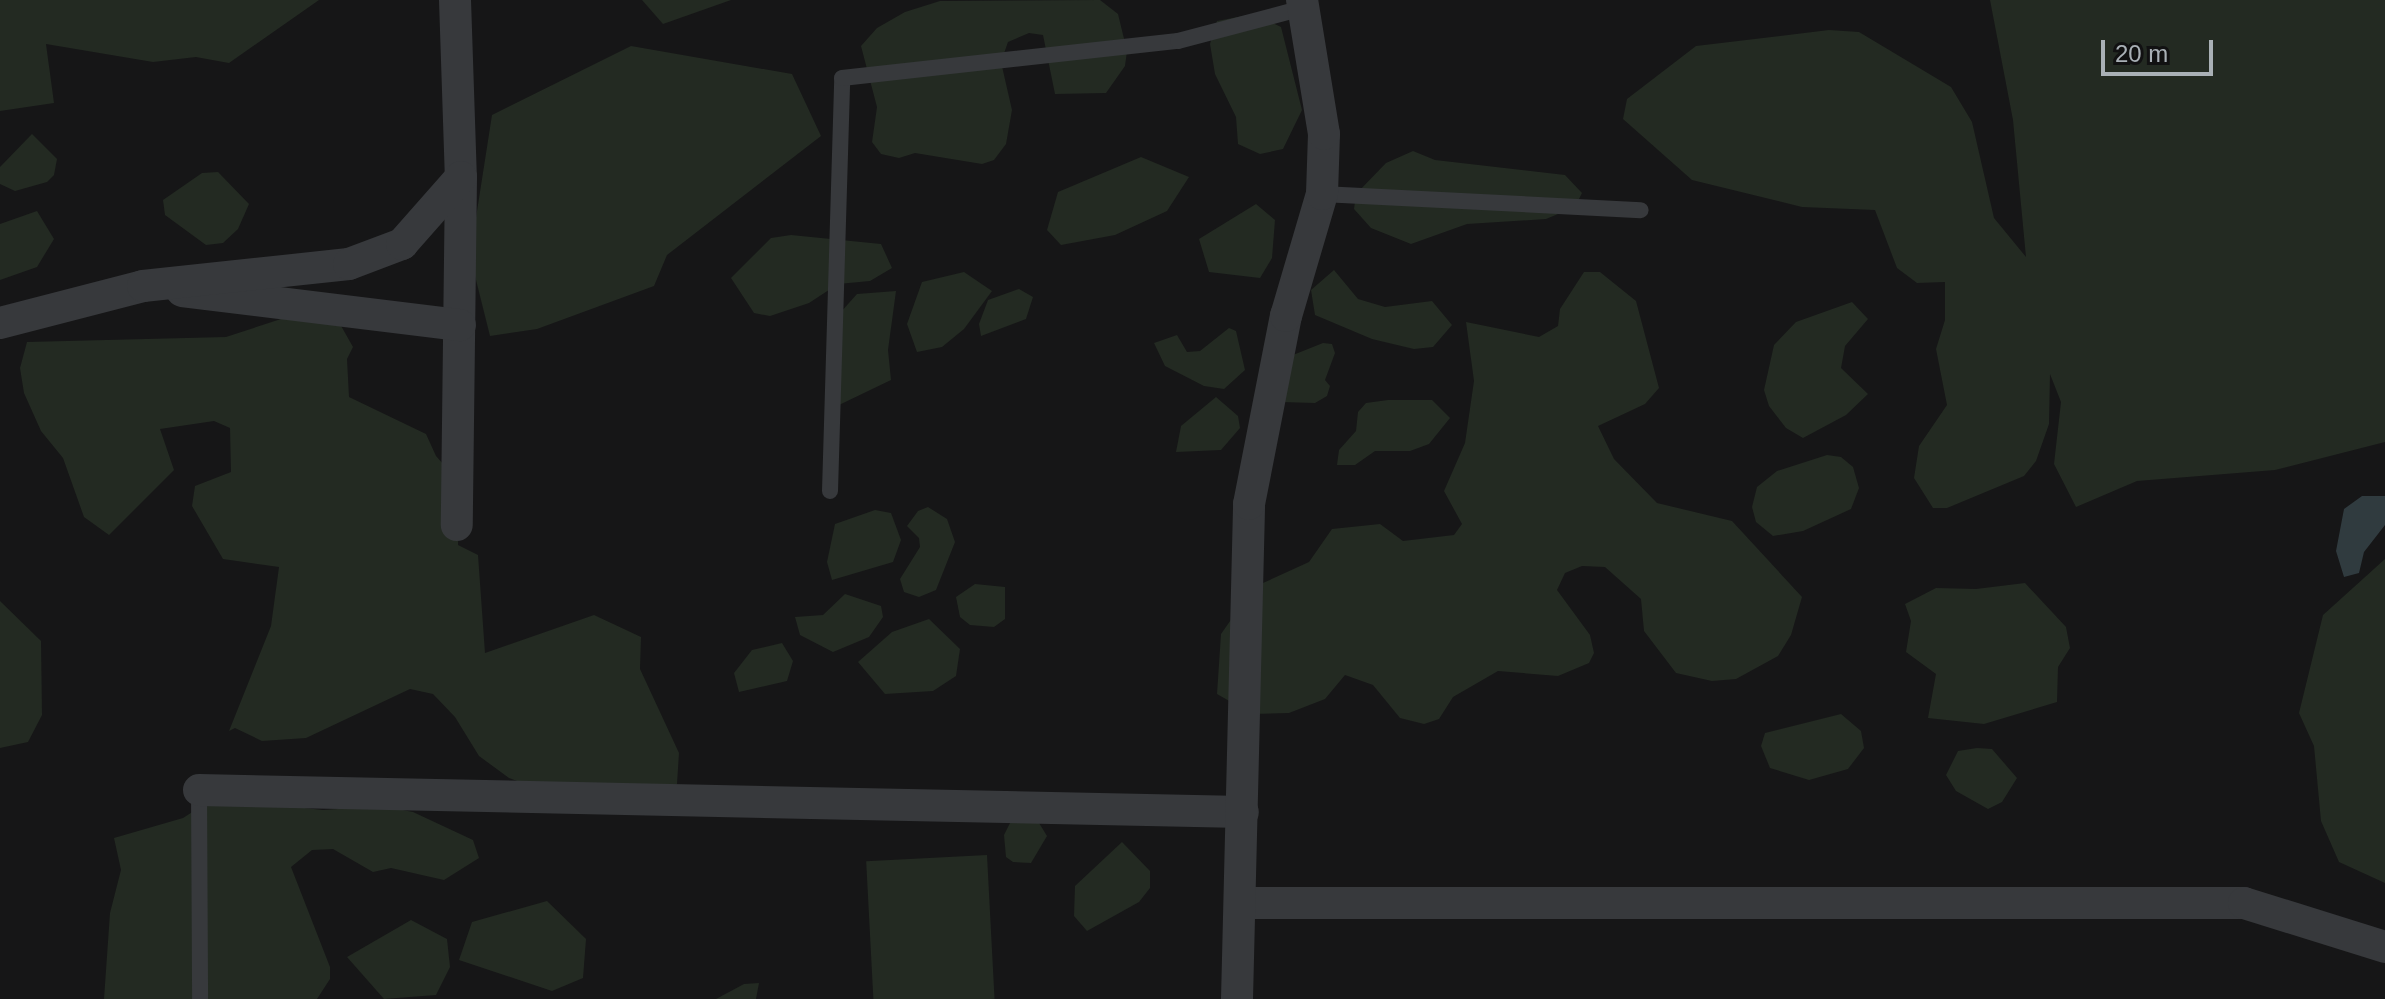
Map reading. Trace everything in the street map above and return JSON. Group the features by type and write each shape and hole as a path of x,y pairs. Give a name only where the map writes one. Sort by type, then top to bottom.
{"street":[{"path":"455,0 461,177 457,525"},
{"path":"1237,999 1242,903 1249,504 1286,316 1322,194 1324,134 1302,4"},
{"path":"0,323 143,286 349,264 402,244 461,177"},
{"path":"143,286 460,325"},
{"path":"199,790 1243,812"},
{"path":"1242,903 2244,903 2385,947"}],"lane":[{"path":"830,491 842,78 1178,41 1302,4"},
{"path":"1322,194 1641,210"},
{"path":"199,790 200,999"}],"shaded area":[{"path":"0,0 319,0 229,63 196,57 153,62 46,44 54,103 0,111"},
{"path":"642,0 731,0 663,24"},
{"path":"1100,0 1118,14 1127,51 1125,66 1106,93 1055,94 1043,35 1029,33 1008,42 1001,62 1012,110 1006,144 994,160 982,164 915,153 899,158 881,154 872,142 877,107 861,46 877,28 905,12 940,1"},
{"path":"1990,0 2385,0 2385,442 2275,470 2137,481 2076,507 2054,464 2061,402 2050,374 2049,424 2036,461 2024,476 1947,508 1933,508 1914,478 1919,446 1947,405 1936,349 1945,320 1945,282 1917,283 1897,268 1875,210 1802,207 1692,180 1623,119 1627,99 1696,46 1829,30 1859,32 1951,87 1972,122 1994,218 2026,257 2013,120"},
{"path":"1254,14 1281,27 1302,110 1283,149 1260,154 1238,144 1236,117 1215,74 1210,44 1217,21"},
{"path":"631,46 792,74 821,136 667,255 654,286 537,329 490,336 470,256 492,115"},
{"path":"32,134 57,159 54,175 47,182 15,191 0,184 0,167"},
{"path":"1413,151 1435,160 1565,175 1582,193 1575,207 1546,219 1467,224 1411,244 1371,228 1354,209 1356,194 1386,163"},
{"path":"1141,157 1189,177 1167,211 1115,235 1061,245 1047,230 1058,192"},
{"path":"218,172 249,204 238,229 223,243 206,245 165,215 163,200 202,173"},
{"path":"1256,204 1275,220 1272,258 1260,278 1209,272 1199,239"},
{"path":"37,211 54,239 37,267 0,280 0,224"},
{"path":"791,235 881,244 892,268 870,281 838,284 809,303 770,316 754,313 731,278 771,238"},
{"path":"1334,270 1358,299 1385,307 1432,301 1452,325 1433,347 1414,349 1372,339 1315,315 1311,290"},
{"path":"964,272 992,291 964,329 942,347 917,352 907,324 922,282"},
{"path":"1584,272 1600,272 1636,301 1659,388 1645,404 1598,426 1614,459 1657,503 1732,521 1802,597 1791,635 1778,656 1736,679 1712,681 1676,673 1644,631 1641,599 1605,567 1582,566 1565,573 1557,590 1590,635 1594,653 1589,663 1558,676 1498,671 1453,697 1439,719 1424,724 1400,718 1373,685 1345,675 1325,699 1289,713 1252,714 1217,694 1221,634 1242,604 1263,583 1309,562 1332,529 1380,524 1403,541 1454,535 1462,524 1444,491 1465,443 1474,381 1466,322 1539,337 1558,326 1560,309"},
{"path":"1019,289 1033,297 1026,319 981,336 979,324 988,300"},
{"path":"896,291 888,350 891,380 839,405 840,313 857,294"},
{"path":"1852,302 1868,319 1845,346 1841,368 1868,394 1846,415 1803,438 1786,428 1769,406 1764,390 1774,345 1796,322"},
{"path":"284,318 340,324 353,347 347,359 349,397 426,434 436,456 460,483 458,545 478,555 485,653 594,615 641,637 640,669 679,753 677,784 658,794 544,791 509,778 479,756 455,717 433,694 410,689 306,738 262,741 235,728 229,731 271,626 279,567 223,559 192,506 195,486 231,472 230,428 214,421 160,429 174,470 109,535 84,517 63,458 41,431 24,393 20,368 27,342 226,337"},
{"path":"1229,328 1236,331 1245,370 1224,389 1204,386 1165,366 1154,343 1177,335 1187,352 1200,351"},
{"path":"1323,343 1332,344 1335,353 1325,380 1330,386 1327,396 1315,403 1281,402 1288,357"},
{"path":"1216,397 1238,416 1240,428 1221,450 1176,452 1181,426"},
{"path":"1432,400 1450,418 1429,444 1410,451 1375,451 1355,465 1337,465 1339,450 1356,431 1358,412 1366,403"},
{"path":"1827,455 1841,457 1853,467 1859,488 1851,509 1803,531 1773,536 1756,522 1752,507 1757,487 1777,471"},
{"path":"2362,496 2385,496 2385,525 2364,552 2359,573 2344,577 2336,551 2344,509"},
{"path":"928,507 947,519 955,542 936,590 919,597 904,592 900,579 920,547 919,538 907,526 918,511"},
{"path":"875,510 891,513 901,540 893,562 832,580 827,562 835,524"},
{"path":"2385,559 2385,883 2339,862 2321,821 2314,746 2299,713 2323,615"},
{"path":"2025,583 2066,627 2070,648 2058,667 2057,702 1984,724 1928,718 1936,674 1906,652 1911,621 1905,604 1936,588 1976,589"},
{"path":"975,584 1005,587 1005,619 994,627 970,625 960,617 956,597"},
{"path":"845,594 881,606 883,617 869,637 833,652 800,635 795,617 823,615"},
{"path":"0,601 41,641 42,715 28,742 0,748"},
{"path":"929,619 960,649 956,676 933,691 885,694 858,662 892,632"},
{"path":"782,643 793,661 787,681 739,692 734,673 752,650"},
{"path":"1841,714 1861,731 1864,748 1848,769 1809,780 1770,768 1761,746 1765,733"},
{"path":"1992,749 2017,778 2002,802 1988,809 1956,791 1946,775 1958,751"},
{"path":"214,798 323,810 382,806 413,812 473,840 479,858 444,880 391,868 373,872 333,849 312,850 291,867 330,967 330,979 317,999 104,999 110,913 121,870 114,838 183,818"},
{"path":"1036,818 1047,836 1031,863 1013,862 1006,857 1004,835 1012,819"},
{"path":"1122,842 1150,871 1150,888 1139,902 1087,931 1074,916 1075,886"},
{"path":"987,855 995,999 873,999 866,861"},
{"path":"547,901 586,939 583,978 552,991 459,960 472,922"},
{"path":"411,920 447,939 450,967 436,995 384,999 347,957"},
{"path":"759,983 756,999 716,999 744,984"}]}
